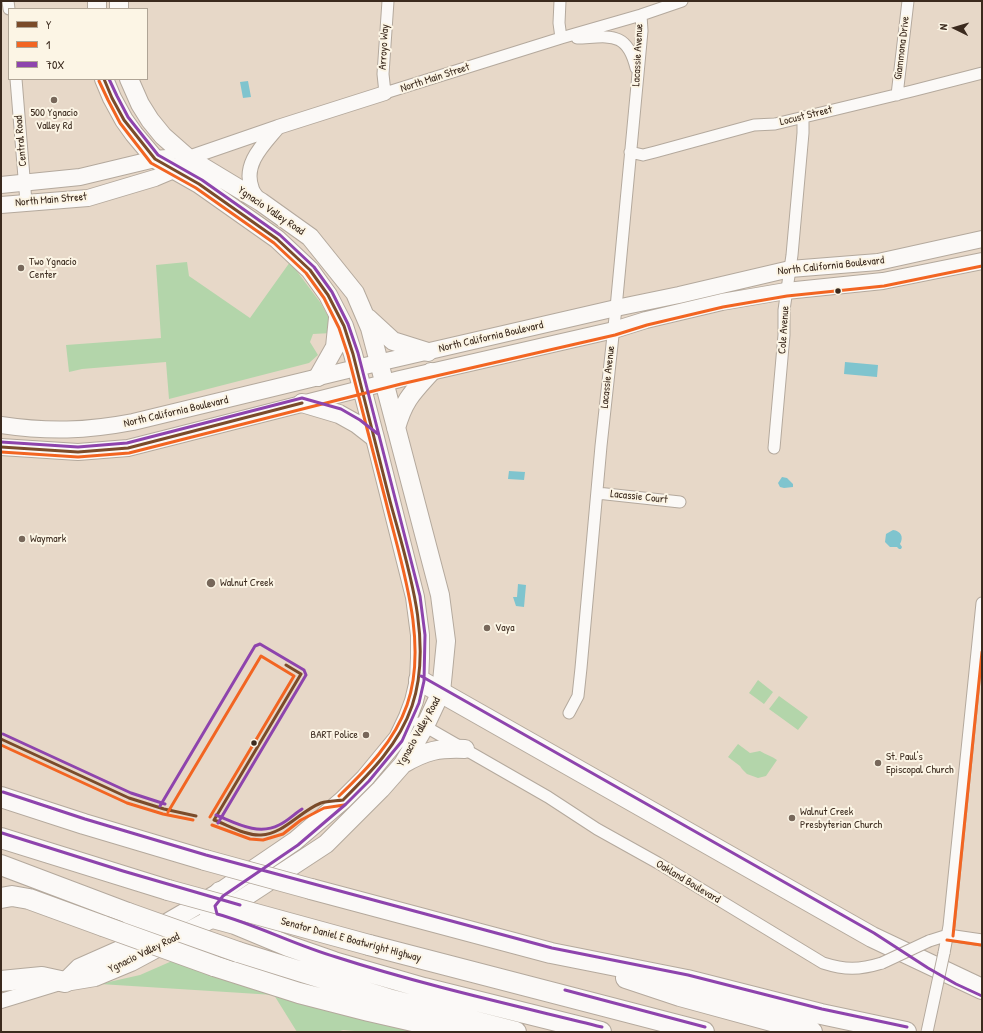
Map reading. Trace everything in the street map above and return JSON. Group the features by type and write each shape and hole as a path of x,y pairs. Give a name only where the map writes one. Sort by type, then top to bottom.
{"highway":[{"name":"Ygnacio Valley Road","path":"65,982 79,968 122,949 220,892 295,841 343,800 366,778 385,755 398,738 408,717 419,680 420,635 415,597 375,438 346,333 328,295 310,270 277,239 199,184 156,159 124,120 104,80"},
{"name":"Ygnacio Valley Road","path":"65,982 95,977 131,962 213,918 326,844 381,789 403,764 425,726 441,692 446,641 440,595 370,328 355,293 310,237 261,202 188,158 162,136 140,104 129,80"},
{"path":"364,314 393,341 428,352"},
{"path":"318,377 335,347 338,315"},
{"path":"396,428 401,412 408,398 431,372"},
{"path":"302,404 339,414 357,424 375,438"},
{"path":"419,680 872,937 931,975 968,996 982,1002"},
{"path":"403,764 416,756 438,749 465,749"},
{"path":"1,797 206,860 551,953 680,996 812,1032"},
{"name":"Senator Daniel E Boatwright Highway","path":"1,838 168,890 369,945 704,1032"},
{"path":"1,864 238,952 348,987 516,1032"},
{"path":"220,892 209,907 213,918 235,924 311,954 357,969 424,988 601,1032"},
{"path":"1,898 12,896 29,899 214,966 299,993 439,1027 482,1024"},
{"path":"872,937 982,989"},
{"path":"551,953 686,980 821,1014 906,1032"},
{"path":"1,981 42,977 65,982"}],"main road":[{"name":"North Main Street","path":"1,185 80,177 156,159 188,158"},
{"name":"North Main Street","path":"1,205 88,198 155,178 174,170 188,158"},
{"name":"North California Boulevard","path":"1,425 30,429 68,430 105,427 152,418 356,368 790,269 878,262 982,240"},
{"name":"North California Boulevard","path":"1,447 78,452 128,448 431,372 614,330 646,320 722,302 786,291 883,281 982,261"}],"street":[{"name":"Arroyo Way","path":"385,93 383,74 388,1"},
{"path":"560,1 558,23 561,38 601,37 622,40 630,50 638,74"},
{"name":"North Main Street","path":"188,158 278,127 561,38 640,16 682,1"},
{"name":"Giammona Drive","path":"897,95 908,1"},
{"name":"Lacassie Avenue","path":"569,713 578,696 642,31 640,16"},
{"name":"Locust Street","path":"630,152 646,154 754,125 775,124 982,73"},
{"name":"Central Road","path":"16,80 26,202"},
{"name":"Cole Avenue","path":"774,448 784,335 786,291 790,269 803,137 803,117"},
{"path":"261,202 252,189 249,170 256,153 278,127"},
{"name":"Lacassie Court","path":"597,493 680,502"},
{"path":"927,1032 948,935 982,603"},
{"name":"Oakland Boulevard","path":"408,717 548,798 597,830 658,863 823,963 848,969 857,969 882,963 929,941 948,935 982,940"},
{"path":"1,1001 65,982"}],"green space":[{"path":"187,262 189,276 250,318 290,262 320,302 329,318 332,333 313,334 310,342 318,355 309,363 169,399 166,362 82,369 69,372 66,345 161,338 156,265"},
{"path":"758,680 773,692 764,704 749,693"},
{"path":"779,696 808,717 798,730 769,709"},
{"path":"738,744 750,753 760,751 777,760 766,776 758,778 747,774 740,766 728,757"},
{"path":"172,961 427,1032 366,1032 343,1030 336,1032 297,1032 274,995 100,984 140,975"}],"water":[{"path":"248,81 251,97 243,98 240,82"},
{"path":"845,362 878,365 877,377 844,374"},
{"path":"509,471 525,472 524,480 508,479"},
{"path":"782,477 787,478 793,484 793,487 780,487 778,483"},
{"path":"893,530 900,533 902,537 900,544 902,547 901,549 897,547 890,547 885,542 886,534"},
{"path":"518,584 526,585 524,607 516,606 513,597 517,597"}],"transit line":[{"name":"Y","path":"104,80 124,120 155,159 199,184 277,239 310,270 328,295 344,326 353,354 390,501 404,550 416,603 420,655 418,681 412,706 400,733 374,768 343,800"},
{"name":"70X","path":"109,80 128,117 158,155 202,180 280,235 314,267 332,292 348,324 358,353 420,596 425,635 424,681 419,703 402,741 369,781 346,804 298,845 223,896 215,906 217,914 306,947 402,977 602,1027"},
{"name":"1","path":"99,81 120,123 151,163 196,188 274,243 306,273 324,298 339,328 348,355 399,551 410,603 414,629 415,655 413,681 407,705 395,731 379,754 360,776 339,796"},
{"name":"1","path":"1,452 78,457 129,453 401,384 615,335 647,325 723,307 787,296 884,286 982,266"},
{"name":"70X","path":"1,442 78,447 127,443 302,398 341,409 360,420 378,434"},
{"name":"Y","path":"1,447 78,452 128,448 302,403"},
{"name":"70X","path":"160,806 255,646 260,644 304,670 306,675 218,823"},
{"name":"1","path":"953,936 982,652"},
{"name":"1","path":"168,812 261,656 294,676 210,817"},
{"name":"Y","path":"214,820 301,674 286,665"},
{"name":"70X","path":"421,676 874,933 928,968 956,984 982,996"},
{"name":"70X","path":"3,734 131,793 165,804"},
{"name":"Y","path":"1,739 129,798 164,809 196,816"},
{"name":"1","path":"1,745 127,803 163,814 193,820"},
{"name":"70X","path":"3,792 85,819 206,855 552,948 688,975 822,1009 907,1027"},
{"name":"Y","path":"214,820 249,834 269,834 285,827 306,811 321,803 343,800"},
{"name":"1","path":"212,825 250,839 263,840 283,834 301,820 324,808 344,805"},
{"name":"70X","path":"216,815 239,825 255,829 263,829 271,828 282,823 302,809"},
{"name":"70X","path":"2,833 123,871 240,905"},
{"name":"1","path":"947,940 981,945"},
{"name":"70X","path":"565,990 705,1027"}],"place":[{"name":"500 Ygnacio Valley Rd","path":"54,100"},
{"name":"Two Ygnacio Center","path":"21,268"},
{"name":"Waymark","path":"22,539"},
{"name":"Walnut Creek","path":"211,583"},
{"name":"Vaya","path":"487,628"},
{"name":"BART Police","path":"366,735"},
{"name":"St. Paul's Episcopal Church","path":"878,763"},
{"name":"Walnut Creek Presbyterian Church","path":"792,818"}]}
